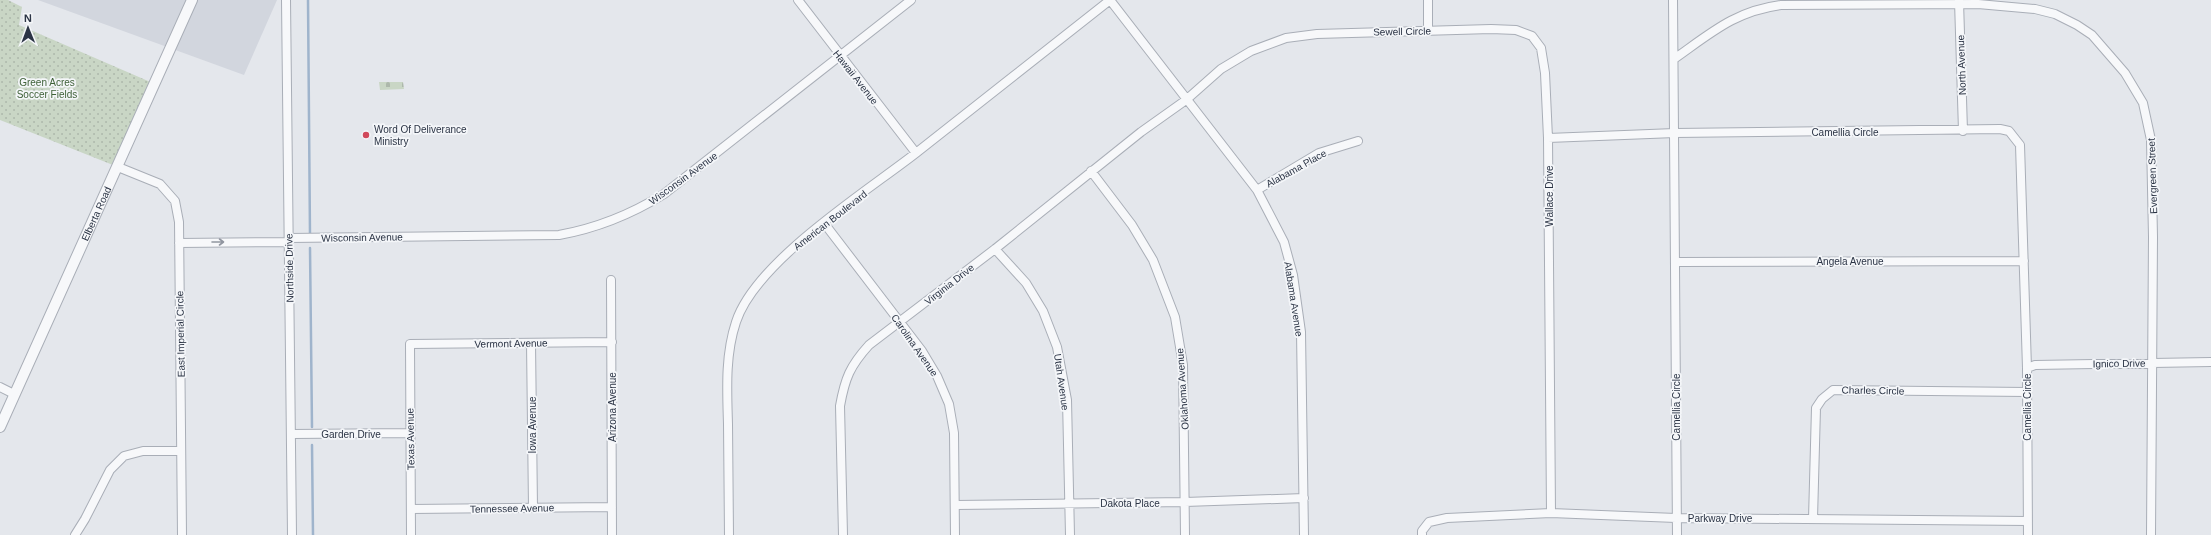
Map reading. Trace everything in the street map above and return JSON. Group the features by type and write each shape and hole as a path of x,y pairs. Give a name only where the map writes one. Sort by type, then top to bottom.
{"street":[{"name":"Elberta Road","path":"0,426 192,0"},
{"name":"Northside Drive","path":"286,0 292,535"},
{"name":"Hawaii Avenue","path":"798,0 916,153"},
{"name":"Wisconsin Avenue","path":"179,243 559,235 608,223 629,215 664,194 911,0"},
{"name":"Alabama Avenue","path":"1110,0 1257,190 1284,242 1293,275 1301,332 1304,535"},
{"name":"American Boulevard","path":"729,535 727,374 729,346 736,320 749,297 766,274 824,223 916,153 1110,0"},
{"path":"1428,0 1428,31"},
{"path":"1548,138 1675,133 1673,0"},
{"name":"Evergreen Street","path":"1674,59 1733,18 1750,10 1781,5 1959,3 2008,5 2034,9 2061,17 2092,35 2135,87 2143,103 2151,140 2153,237 2151,535"},
{"name":"North Avenue","path":"1959,3 1964,131"},
{"name":"Sewell Circle","path":"1186,100 1221,69 1251,52 1286,38 1317,34 1498,29 1516,30 1532,36 1541,48 1545,73 1548,138"},
{"name":"Virginia Drive","path":"843,535 840,406 844,386 853,363 869,345 995,249 1091,171 1186,100"},
{"name":"Camellia Circle","path":"1677,535 1675,133 1964,131 2000,129 2009,131 2020,145 2027,368 2028,535"},
{"name":"Wallace Drive","path":"1548,138 1551,513"},
{"name":"Alabama Place","path":"1257,190 1319,153 1358,141"},
{"name":"East Imperial Circle","path":"118,167 160,184 175,201 179,222 182,535"},
{"name":"Oklahoma Avenue","path":"1091,171 1132,225 1149,254 1166,290 1175,317 1183,365 1186,535"},
{"name":"Carolina Avenue","path":"824,223 900,322 937,376 949,404 954,433 956,505 955,535"},
{"name":"Utah Avenue","path":"995,249 1026,283 1043,311 1057,347 1067,400 1070,535"},
{"name":"Angela Avenue","path":"1676,262 2024,261"},
{"name":"Arizona Avenue","path":"611,280 612,535"},
{"name":"Vermont Avenue","path":"410,344 612,342"},
{"name":"Iowa Avenue","path":"531,343 533,508"},
{"name":"Texas Avenue","path":"410,344 411,535"},
{"name":"Ignico Drive","path":"2027,368 2035,365 2211,362"},
{"path":"0,387 14,394"},
{"name":"Charles Circle","path":"1813,519 1816,408 1822,399 1833,390 2026,392"},
{"name":"Garden Drive","path":"292,434 410,433"},
{"path":"75,535 85,519 110,470 124,456 143,451 181,450"},
{"name":"Dakota Place","path":"956,505 1185,502 1304,498"},
{"name":"Tennessee Avenue","path":"411,509 612,507"},
{"name":"Parkway Drive","path":"1422,535 1422,531 1429,522 1447,518 1551,513 1676,518 2028,521"}],"shaded area":[{"path":"38,0 277,0 244,75"}],"green space":[{"name":"Green Acres Soccer Fields","path":"0,0 8,0 22,7 19,25 155,84 118,167 0,120"},
{"path":"379,82 403,82 404,89 380,90"}],"waterway":[{"path":"308,0 310,235"},
{"path":"310,248 312,427"},
{"path":"312,445 313,535"}],"place":[{"name":"Word Of Deliverance Ministry","path":"366,135"}]}
